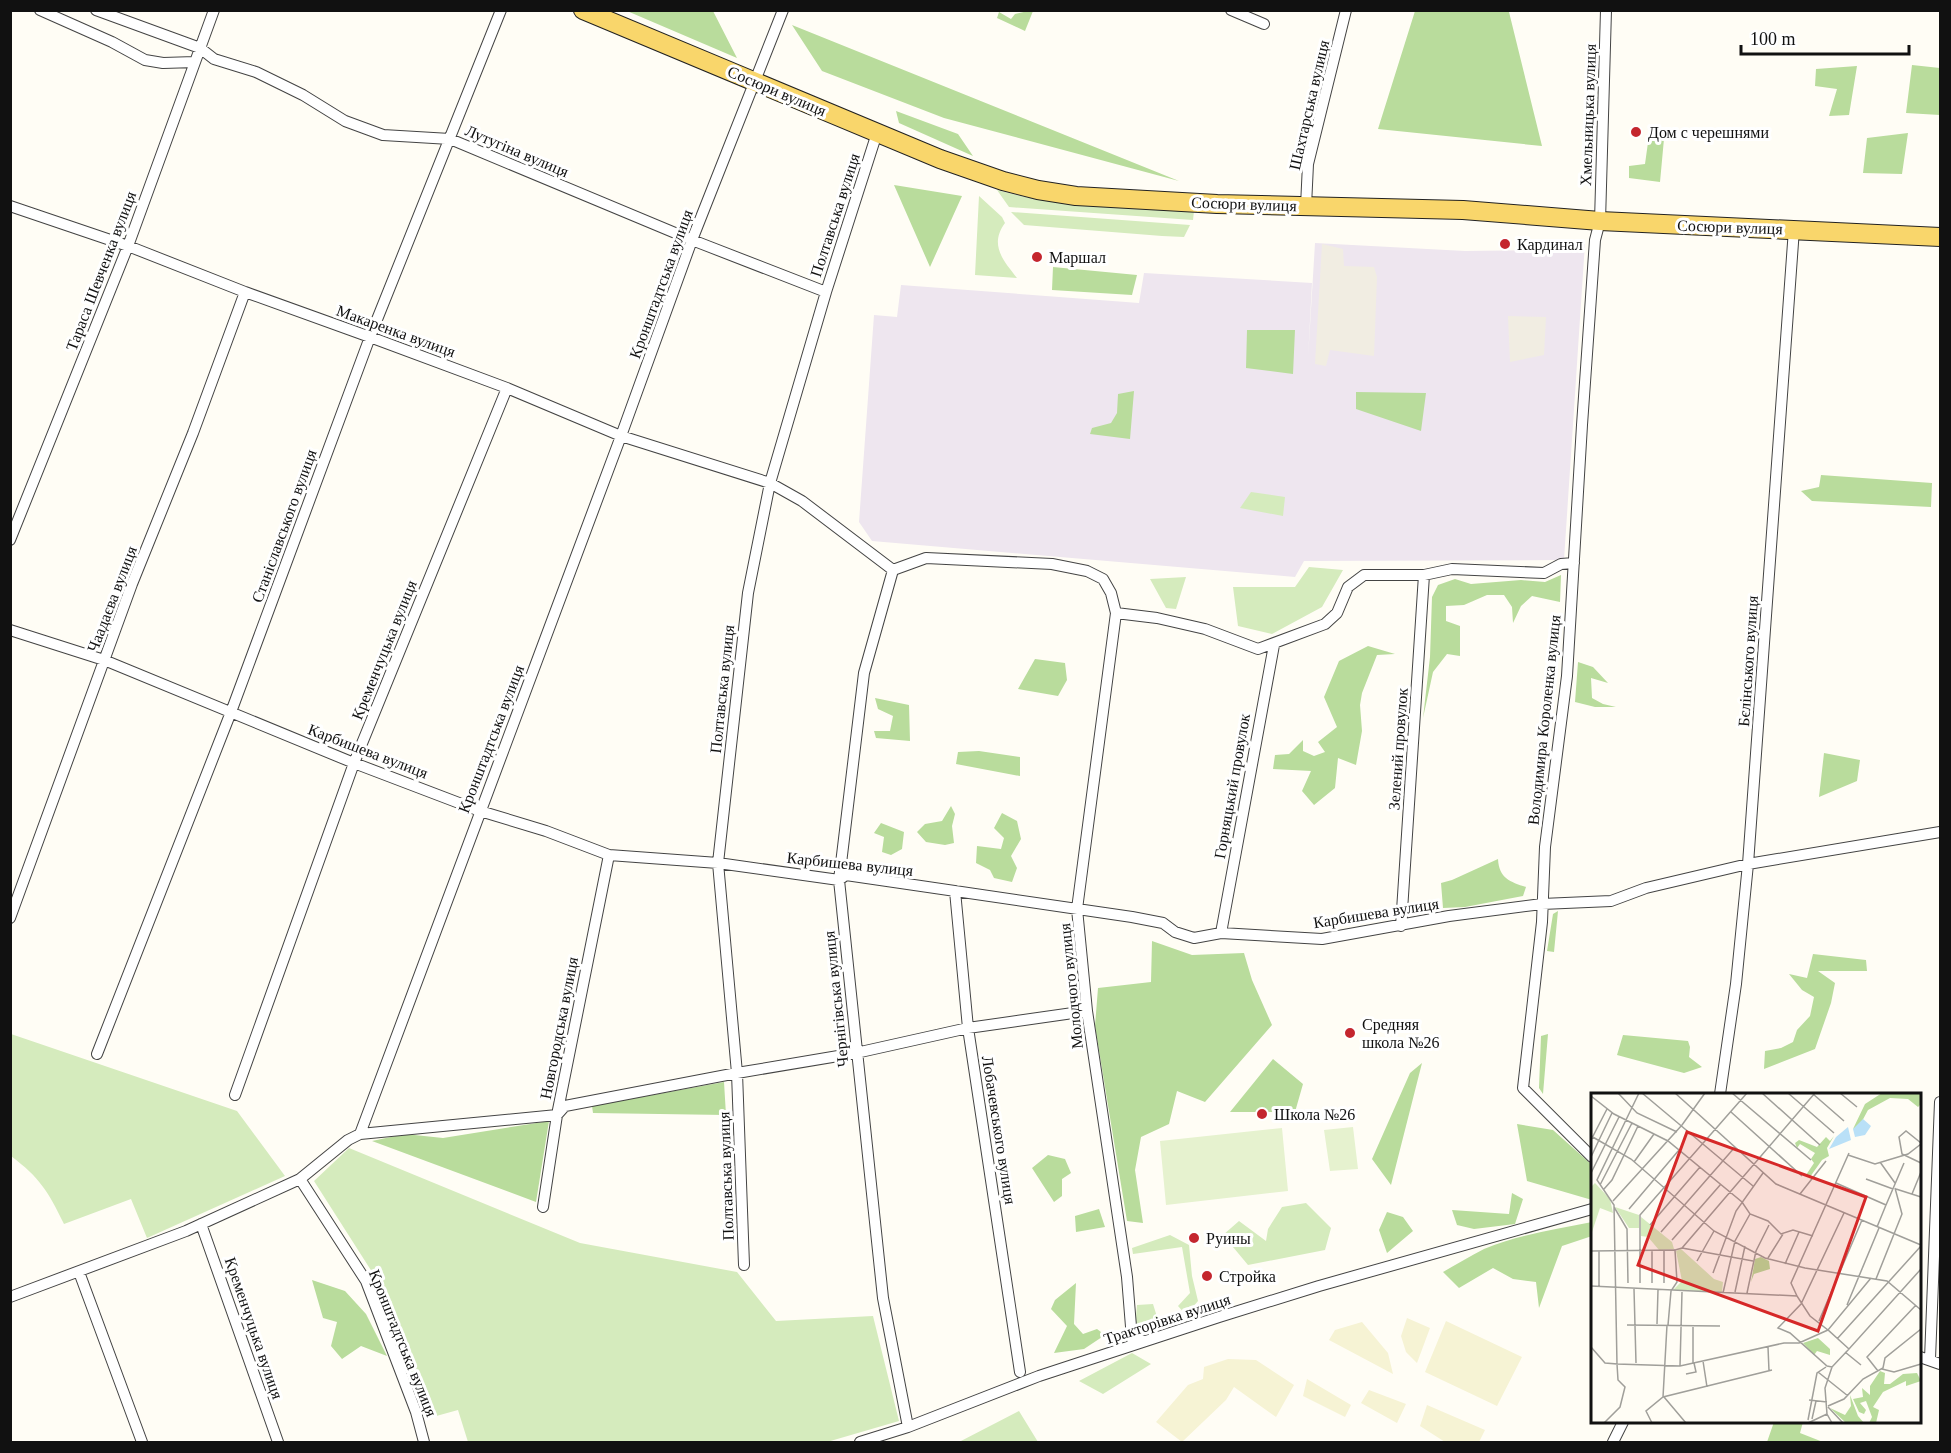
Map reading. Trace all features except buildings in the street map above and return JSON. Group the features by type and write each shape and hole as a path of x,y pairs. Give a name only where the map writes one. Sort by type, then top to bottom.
{"main road":[{"name":"Сосюри вулиця","path":"583,10 974,172 1038,190 1087,197 1217,204 1463,210 1600,221 1941,237"}],"street":[{"path":"40,10 112,42 145,60 163,63 195,62"},
{"name":"Лутугіна вулиця","path":"96,10 200,48 214,59 256,72 303,95 345,122 383,135 450,139 692,240 826,292"},
{"name":"Тараса Шевченка вулиця","path":"10,540 128,246 214,10"},
{"name":"Станіславського вулиця","path":"97,1053 231,712 370,337 501,10"},
{"name":"Кронштадтська вулиця","path":"360,1134 692,240 783,10"},
{"path":"1231,10 1264,24"},
{"name":"Шахтарська вулиця","path":"1306,206 1308,164 1346,10"},
{"name":"Хмельницька вулиця","path":"1600,221 1606,10"},
{"name":"Полтавська вулиця","path":"744,1265 737,1073 718,863 748,593 770,483 826,292 877,133"},
{"name":"Макаренка вулиця","path":"10,206 128,246 245,292 507,388 621,436 770,483 802,501 893,570"},
{"name":"Володимира Короленка вулиця","path":"1591,1155 1523,1088 1542,922 1545,847 1567,676 1595,240 1600,221"},
{"name":"Бєлінського вулиця","path":"1720,1093 1736,984 1748,864 1794,229"},
{"name":"Чаадаєва вулиця","path":"10,918 132,584 193,433 245,292"},
{"name":"Кременчуцька вулиця","path":"235,1095 354,763 507,388"},
{"path":"893,570 926,558 1052,564 1087,571 1103,579 1111,593 1116,613 1157,618 1205,629 1258,649 1274,645 1325,624 1337,613 1348,587 1364,575 1424,574 1452,569 1544,573 1561,564 1574,562"},
{"name":"Чернігівська вулиця","path":"893,570 864,673 839,880 883,1298 908,1427"},
{"name":"Зелений провулок","path":"1401,926 1424,574"},
{"name":"Молодчого вулиця","path":"1116,613 1077,909 1087,1011 1127,1277 1132,1340 1148,1341"},
{"name":"Карбишева вулиця","path":"10,630 104,660 354,763 609,855 718,863 839,880 846,875 1163,923 1175,932 1194,938 1221,933 1322,939 1449,916 1542,904 1611,901 1646,888 1748,864 1941,832"},
{"name":"Горняцький провулок","path":"1221,933 1274,645"},
{"name":"Новгородська вулиця","path":"543,1207 557,1116 609,855"},
{"name":"Лобачевського вулиця","path":"955,891 968,1028 1020,1372"},
{"path":"10,1297 201,1224 300,1179 348,1140 360,1134 557,1116 566,1106 856,1053 968,1028 1087,1011"},
{"path":"1941,1102 1925,1358 1941,1364"},
{"name":"Кронштадтська вулиця","path":"300,1179 366,1281 416,1412 424,1443"},
{"name":"Тракторівка вулиця","path":"860,1443 908,1427 1039,1376 1319,1286 1591,1210"},
{"name":"Кременчуцька вулиця","path":"201,1224 278,1443"},
{"path":"79,1272 142,1443"},
{"path":"1613,1443 1623,1423"}],"shaded area":[{"path":"1537,240 1585,243 1564,560 1304,561 1295,577 872,541 859,522 874,315 897,317 901,285 1139,303 1144,273 1312,283 1308,359 1315,243 1465,251 1536,250"},
{"path":"1322,244 1343,249 1344,266 1374,267 1377,277 1374,356 1330,350 1326,366 1315,364"},
{"path":"1508,316 1546,317 1544,355 1510,362"},
{"path":"1407,1318 1430,1328 1417,1363 1406,1352 1401,1336"},
{"path":"1446,1321 1522,1357 1497,1406 1425,1372"},
{"path":"1362,1322 1388,1353 1393,1374 1329,1340 1335,1330"},
{"path":"1228,1359 1256,1360 1294,1385 1276,1417 1234,1387 1226,1400 1182,1442 1156,1422 1188,1385 1203,1379 1204,1367"},
{"path":"1307,1379 1351,1405 1345,1417 1303,1396"},
{"path":"1369,1390 1406,1404 1397,1423 1361,1403"},
{"path":"1427,1405 1485,1430 1479,1442 1445,1442 1420,1426"}],"green space":[{"path":"1502,10 1509,12 1542,146 1378,129 1415,11"},
{"path":"627,11 713,11 737,58"},
{"path":"1033,11 1025,31 997,18 999,12 1011,19 1015,14"},
{"path":"792,25 1179,181 944,118 822,71"},
{"path":"1912,65 1940,68 1940,115 1906,113"},
{"path":"1857,66 1849,115 1829,116 1837,89 1815,86 1816,69"},
{"path":"896,111 958,134 973,156 899,123"},
{"path":"1650,128 1665,128 1660,182 1629,178 1629,166 1645,164"},
{"path":"1908,133 1902,174 1863,173 1867,138"},
{"path":"894,185 962,196 930,267"},
{"path":"997,190 1068,204 1189,209 1194,211 1193,220 1009,207"},
{"path":"979,196 1002,217 1005,223 1000,231 998,245 1003,258 1017,278 975,275"},
{"path":"1011,212 1190,225 1184,237 1162,236 1024,225"},
{"path":"1053,267 1137,275 1132,295 1052,290"},
{"path":"1247,330 1295,330 1293,374 1246,368"},
{"path":"1134,391 1130,439 1090,434 1092,428 1111,423 1117,413 1118,394"},
{"path":"1356,392 1426,393 1421,431 1356,409"},
{"path":"1821,475 1932,483 1931,507 1812,501 1801,491 1819,487"},
{"path":"1251,492 1285,497 1283,516 1240,508"},
{"path":"1309,567 1343,570 1322,607 1272,634 1238,626 1233,587 1295,587"},
{"path":"1561,575 1560,602 1532,596 1521,606 1513,623 1512,607 1504,595 1487,595 1464,605 1446,606 1446,621 1460,626 1460,656 1447,654 1433,672 1423,718 1430,657 1432,597 1438,585 1455,579 1471,584 1521,580 1545,582"},
{"path":"1186,577 1176,609 1166,608 1150,579"},
{"path":"1368,646 1395,654 1377,655 1362,693 1360,705 1362,731 1356,765 1338,758 1335,788 1314,805 1302,791 1311,771 1273,769 1275,755 1289,754 1303,740 1303,751 1314,756 1325,752 1318,742 1337,727 1324,697 1339,661"},
{"path":"1035,659 1065,663 1067,680 1058,696 1018,689"},
{"path":"1578,662 1593,667 1608,683 1591,678 1592,698 1616,707 1595,707 1575,702"},
{"path":"875,698 909,705 910,741 876,738 874,731 890,731 893,716 878,709"},
{"path":"979,751 1020,757 1020,776 956,764 958,752"},
{"path":"1824,753 1860,760 1857,781 1819,797"},
{"path":"951,806 955,814 952,826 954,843 945,845 926,842 917,832 925,824 942,821"},
{"path":"1002,813 1017,821 1021,839 1011,856 1017,868 1012,882 994,878 990,870 976,863 977,846 1001,849 1004,838 994,828"},
{"path":"881,823 904,832 902,849 891,855 882,852 884,837 874,833"},
{"path":"1498,859 1501,871 1506,878 1526,887 1523,896 1465,907 1443,908 1441,883"},
{"path":"1558,911 1554,952 1547,951 1553,914"},
{"path":"1152,941 1192,955 1244,953 1252,980 1272,1025 1205,1102 1177,1091 1169,1124 1141,1137 1135,1170 1143,1223 1127,1221 1095,1026 1098,988 1151,982"},
{"path":"1813,954 1866,960 1867,971 1818,971 1835,983 1831,1003 1815,1049 1764,1069 1765,1051 1781,1048 1793,1042 1797,1030 1810,1016 1814,997 1802,990 1789,974 1807,978"},
{"path":"11,1034 237,1111 285,1176 147,1238 131,1199 64,1224 42,1186 11,1156"},
{"path":"1548,1034 1543,1094 1539,1088 1541,1036"},
{"path":"1623,1035 1688,1041 1689,1057 1702,1067 1684,1073 1617,1055"},
{"path":"1273,1059 1303,1084 1295,1112 1230,1112"},
{"path":"1422,1063 1391,1185 1372,1159 1410,1073"},
{"path":"724,1082 726,1115 593,1113 592,1106"},
{"path":"549,1121 536,1202 372,1141 405,1134 443,1138"},
{"path":"1517,1124 1553,1130 1591,1164 1591,1200 1527,1181"},
{"path":"1353,1127 1358,1169 1330,1171 1324,1130"},
{"path":"1282,1128 1288,1191 1166,1205 1160,1141"},
{"path":"349,1148 580,1243 737,1272 776,1321 873,1316 899,1421 827,1442 468,1442 458,1410 429,1418 374,1275 314,1181"},
{"path":"1048,1155 1065,1159 1071,1173 1062,1179 1062,1196 1054,1202 1032,1168"},
{"path":"1512,1193 1523,1199 1515,1224 1474,1229 1457,1225 1452,1210 1509,1214"},
{"path":"1306,1203 1331,1228 1325,1250 1248,1265 1223,1235 1239,1221 1266,1241 1268,1229 1282,1207"},
{"path":"1099,1209 1105,1227 1076,1232 1075,1216"},
{"path":"1387,1212 1403,1217 1413,1231 1387,1253 1379,1230"},
{"path":"1591,1222 1591,1236 1562,1246 1539,1308 1536,1282 1513,1279 1493,1268 1459,1288 1443,1272 1484,1249 1538,1233"},
{"path":"1170,1235 1189,1245 1192,1276 1198,1301 1186,1315 1178,1306 1190,1293 1182,1247 1133,1254 1132,1248"},
{"path":"312,1280 345,1291 366,1314 387,1356 361,1346 342,1359 331,1346 337,1322 323,1318"},
{"path":"1076,1283 1074,1324 1083,1334 1097,1329 1105,1335 1084,1349 1054,1353 1067,1326 1051,1309 1055,1300"},
{"path":"1153,1304 1158,1320 1147,1333 1135,1330 1137,1305"},
{"path":"1132,1353 1151,1364 1103,1394 1079,1381"},
{"path":"1019,1411 1038,1442 959,1442"},
{"path":"1774,1423 1803,1423 1800,1433 1823,1442 1767,1442"}],"place":[{"name":"Дом с черешнями","path":"1636,132"},
{"name":"Кардинал","path":"1505,244"},
{"name":"Маршал","path":"1037,257"},
{"name":"Средняя школа №26","path":"1350,1033"},
{"name":"Школа №26","path":"1262,1114"},
{"name":"Руины","path":"1194,1238"},
{"name":"Стройка","path":"1207,1276"}]}
